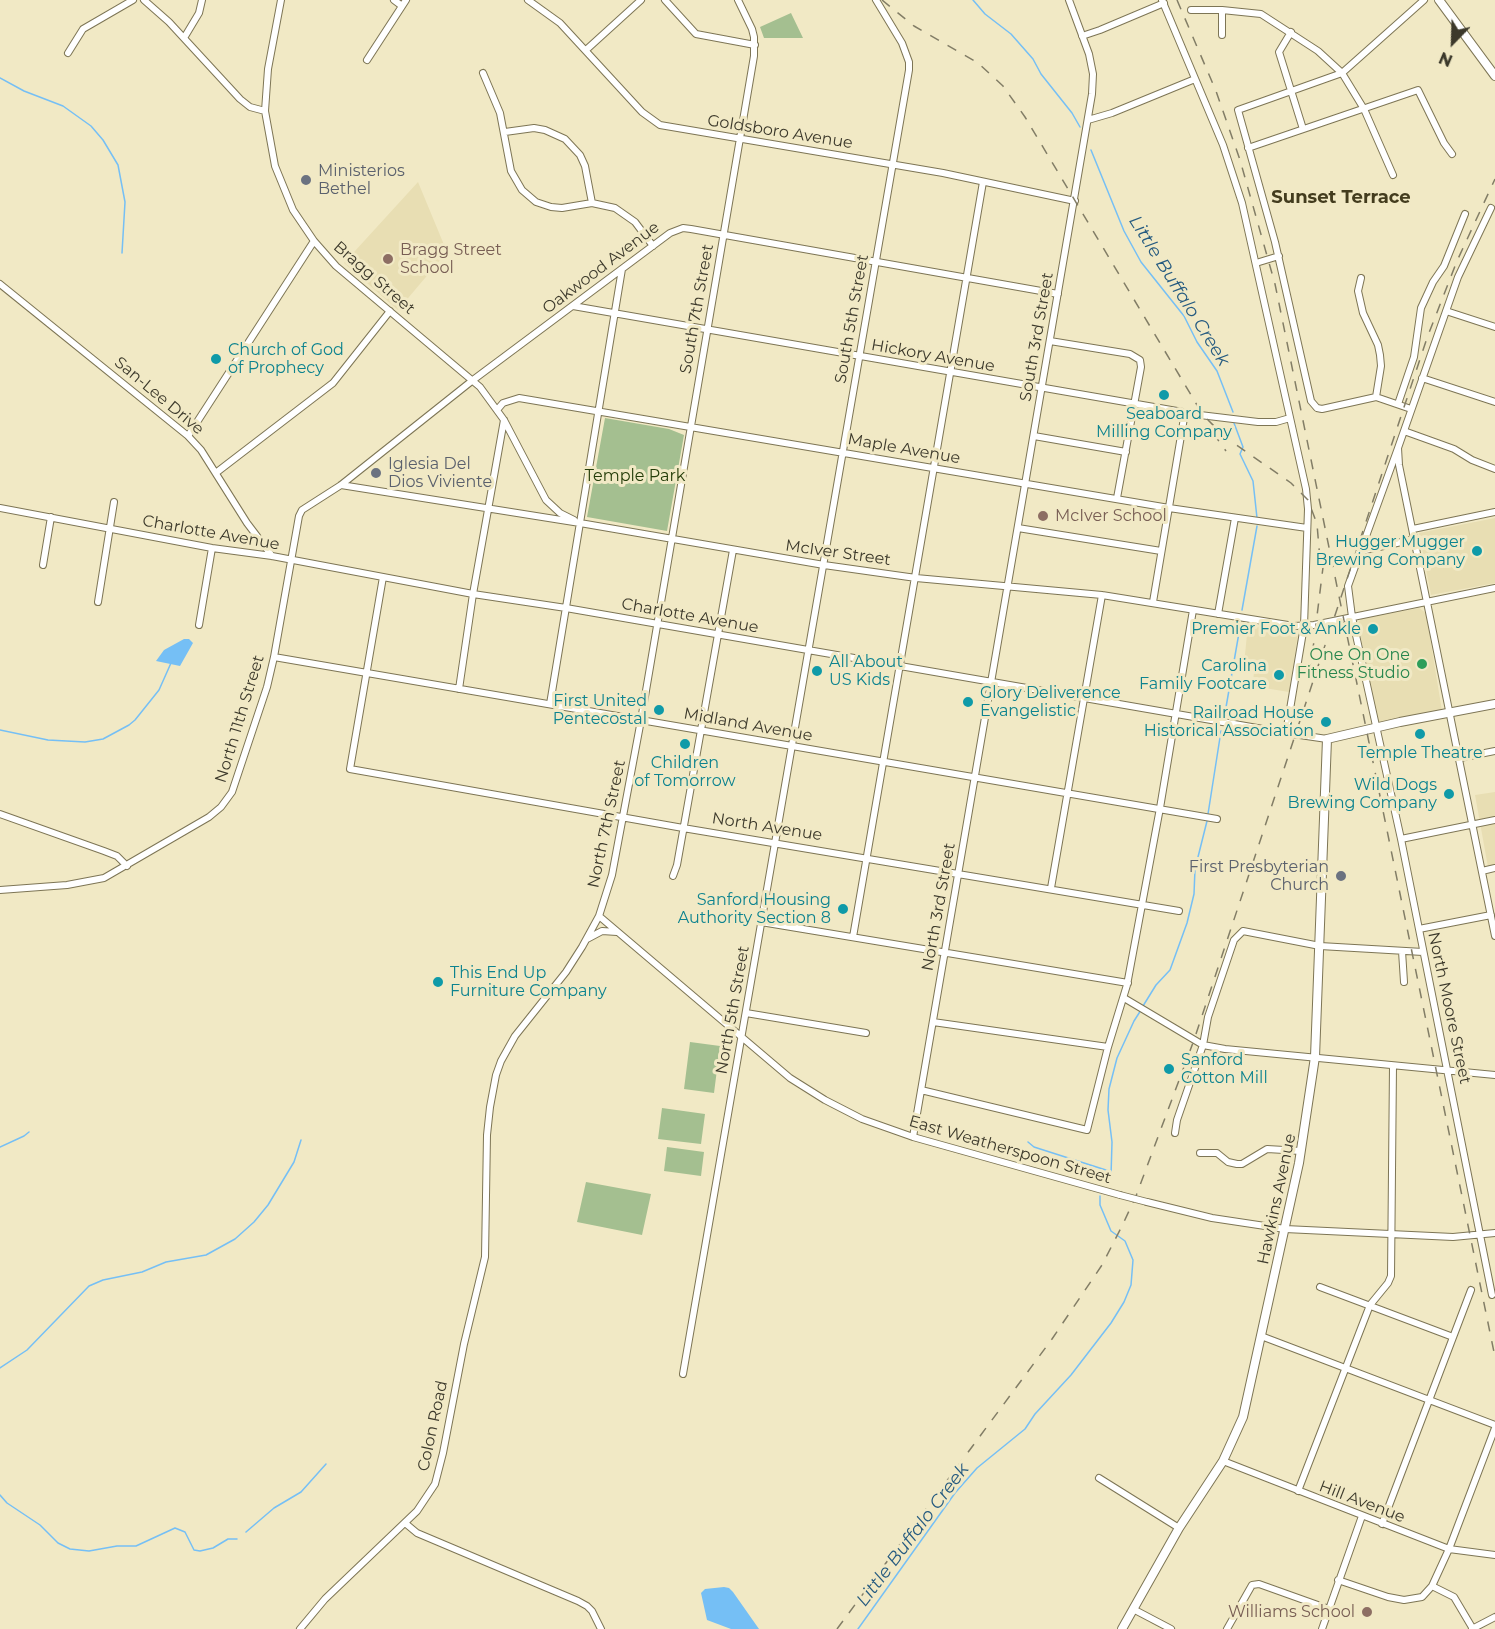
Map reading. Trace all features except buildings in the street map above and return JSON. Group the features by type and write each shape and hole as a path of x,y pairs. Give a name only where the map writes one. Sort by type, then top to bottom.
{"main road":[{"path":"1439,0 1495,76"},
{"name":"Charlotte Avenue","path":"1327,739 1375,727 1495,704"},
{"name":"Hawkins Avenue","path":"1122,1629 1179,1528 1222,1461 1243,1417 1302,1151 1315,1057 1327,739"}],"street":[{"path":"68,53 83,29 133,0"},
{"path":"144,0 169,21 245,104 265,111"},
{"path":"184,38 199,13 202,0"},
{"name":"Bragg Street","path":"281,0 268,69 265,111 271,155 293,210 314,241 336,266 472,380 504,420 546,500 560,513 580,523"},
{"path":"367,60 404,3 394,0"},
{"name":"Goldsboro Avenue","path":"528,0 560,23 642,112 653,121 671,128 893,164 1076,201"},
{"path":"586,50 641,0"},
{"path":"665,0 696,34 754,45"},
{"name":"South 7th Street","path":"657,624 754,45 750,24 738,0"},
{"name":"South 5th Street","path":"808,650 909,62 902,43 876,0"},
{"name":"South 3rd Street","path":"992,682 1076,201 1088,120 1093,74 1089,54 1069,0"},
{"path":"1411,409 1376,397 1322,409 1315,407 1311,401 1279,256 1238,110 1342,73 1424,0"},
{"path":"1082,36 1163,1 1223,145 1242,203 1306,489 1304,626 1286,734"},
{"path":"1191,10 1261,14 1318,51 1342,73 1364,109 1393,175"},
{"path":"1222,10 1222,35"},
{"path":"1291,32 1279,52 1303,129"},
{"path":"483,73 496,99 505,132 511,171 515,180 529,197 544,205 562,208 592,203 615,208 643,231 653,246"},
{"path":"1088,120 1112,113 1195,79"},
{"path":"1248,148 1418,90 1444,143 1452,153"},
{"path":"505,132 534,128 565,139 580,155 585,166 592,203"},
{"path":"853,938 983,182"},
{"name":"North Moore Street","path":"1491,208 1468,252 1348,586 1352,617 1401,839 1492,1295"},
{"path":"1398,404 1414,357 1421,308 1433,282 1444,266 1465,214"},
{"name":"Oakwood Avenue","path":"290,560 298,516 302,510 341,485 472,380 670,232 683,228 723,234 1058,294"},
{"path":"188,436 314,241"},
{"path":"1256,263 1279,256"},
{"path":"550,704 622,269"},
{"path":"1360,278 1358,291 1363,313 1378,345 1380,355 1381,366 1376,397"},
{"name":"San-Lee Drive","path":"0,284 188,436 217,472 247,523 272,556"},
{"name":"Hickory Avenue","path":"573,306 1185,412 1248,421 1276,422 1290,418"},
{"path":"217,472 333,383 390,311"},
{"path":"1446,311 1495,327"},
{"path":"1050,341 1138,357 1141,367 1117,498"},
{"path":"1422,378 1495,402"},
{"name":"Maple Avenue","path":"497,410 503,403 519,398 1169,508 1307,527"},
{"path":"1153,602 1185,412"},
{"path":"459,689 473,594 504,420"},
{"path":"1404,431 1454,449 1472,460 1495,469"},
{"path":"1034,436 1126,452"},
{"path":"1398,448 1399,465 1495,936"},
{"name":"McIver Street","path":"341,485 824,565 916,578 1102,595 1153,602 1275,625 1304,626 1495,588"},
{"path":"98,602 114,502"},
{"name":"Charlotte Avenue","path":"0,508 473,594 1176,713 1286,734 1327,739"},
{"path":"1413,529 1495,512"},
{"path":"43,565 51,517"},
{"path":"1218,614 1235,518"},
{"path":"1018,528 1161,551"},
{"path":"1361,551 1415,539"},
{"path":"199,625 213,548"},
{"path":"673,876 684,828 733,550"},
{"name":"North 11th Street","path":"0,890 78,883 104,878 188,830 221,807 232,792 264,696 274,657 290,560"},
{"path":"366,673 383,577"},
{"path":"1051,888 1102,595"},
{"path":"921,1090 1088,1130 1108,1047 1128,983 1193,610"},
{"name":"North 7th Street","path":"488,1177 488,1120 493,1088 501,1061 515,1036 566,972 587,939 599,916 612,874 657,624"},
{"name":"North 5th Street","path":"683,1374 808,650"},
{"name":"Midland Avenue","path":"274,657 1217,819"},
{"name":"North Avenue","path":"366,673 351,768 684,828 868,857 1179,911"},
{"name":"North 3rd Street","path":"913,1137 992,682"},
{"path":"1460,758 1495,751"},
{"path":"0,814 117,856 127,866"},
{"path":"1401,839 1495,820"},
{"path":"1482,870 1495,868"},
{"path":"1419,929 1491,915"},
{"name":"East Weatherspoon Street","path":"599,916 790,1078 862,1119 913,1137 1120,1195 1212,1218 1285,1229 1460,1237 1495,1233"},
{"path":"761,922 1128,983"},
{"path":"587,939 603,931 618,932"},
{"path":"1175,1133 1177,1120 1203,1045 1208,1017 1234,940 1243,931 1320,946 1424,952"},
{"path":"1402,951 1404,982"},
{"path":"1124,998 1203,1045 1495,1075"},
{"path":"746,1013 866,1033"},
{"path":"933,1022 1108,1047"},
{"path":"1298,1491 1370,1305 1388,1284 1390,1276 1392,1263 1393,1066"},
{"path":"1200,1152 1217,1153 1228,1162 1242,1164 1267,1149 1302,1151"},
{"name":"Colon Road","path":"300,1629 325,1599 405,1523 427,1498 440,1468 464,1344 485,1257 488,1177"},
{"path":"1320,1287 1453,1337"},
{"path":"1382,1524 1471,1290"},
{"path":"1261,1336 1431,1399 1495,1426 1449,1549 1432,1586 1422,1597 1404,1600 1388,1597 1338,1580"},
{"name":"Hill Avenue","path":"1222,1461 1449,1549 1495,1555"},
{"path":"1099,1478 1179,1528"},
{"path":"1322,1629 1362,1516"},
{"path":"405,1523 417,1533 588,1606 601,1629"},
{"path":"1227,1629 1249,1588 1254,1584 1329,1609"},
{"path":"1432,1586 1454,1597 1472,1629 1495,1617"},
{"path":"1133,1609 1171,1629"}],"shaded area":[{"path":"418,182 447,252 398,310 344,263"},
{"path":"1495,518 1495,583 1431,595 1419,533"},
{"path":"1419,608 1426,613 1442,711 1378,723 1358,623 1361,619"},
{"path":"1248,625 1298,634 1289,692 1252,686 1255,667 1244,664"},
{"path":"1495,792 1495,866 1488,867 1475,795"}],"green space":[{"path":"791,13 803,38 764,38 760,27"},
{"name":"Temple Park","path":"605,418 669,429 684,435 667,531 587,517"},
{"path":"690,1042 720,1046 714,1093 684,1089"},
{"path":"662,1108 705,1114 701,1144 658,1139"},
{"path":"667,1147 704,1152 701,1176 664,1171"},
{"path":"586,1182 651,1194 642,1235 577,1222"}],"water":[{"path":"184,639 189,639 193,643 180,666 156,661 164,650"},
{"path":"724,1587 733,1592 759,1629 731,1629 707,1620 701,1593 705,1589"}],"waterway":[{"name":"Little Buffalo Creek","path":"973,0 985,14 1011,34 1033,59 1041,74 1072,113 1080,127"},
{"path":"0,78 24,91 63,106 91,126 103,140 118,165 125,202 122,253"},
{"name":"Little Buffalo Creek","path":"1091,150 1124,231 1141,262 1184,316 1197,342 1217,371 1233,412"},
{"name":"Little Buffalo Creek","path":"1234,423 1243,447 1240,454 1253,481 1257,518"},
{"name":"Little Buffalo Creek","path":"1242,610 1257,526"},
{"name":"Little Buffalo Creek","path":"1225,713 1240,627"},
{"path":"0,730 48,740 85,742 103,739 135,720 159,690 171,663"},
{"name":"Little Buffalo Creek","path":"1208,814 1221,731"},
{"name":"Little Buffalo Creek","path":"1143,1006 1156,985 1170,970 1187,923 1194,894 1195,869 1207,821"},
{"name":"Little Buffalo Creek","path":"1111,1176 1109,1089 1117,1058 1141,1010"},
{"path":"0,1147 29,1132"},
{"path":"0,1368 27,1350 89,1286 103,1280 142,1272 166,1262 206,1255 235,1239 268,1205 294,1162 301,1140"},
{"path":"1028,1142 1034,1147 1109,1171"},
{"name":"Little Buffalo Creek","path":"858,1629 955,1493 977,1468 1025,1429 1035,1414 1071,1375 1111,1323 1124,1302 1131,1285 1133,1260 1125,1241 1111,1231 1100,1205 1100,1196"},
{"path":"246,1532 274,1508 301,1492 326,1464"},
{"path":"0,1495 7,1503 40,1525 58,1543 70,1549 89,1551 117,1546 136,1546 175,1528 185,1532 194,1550 213,1548 228,1539 237,1539"}],"railway":[{"path":"882,0 914,26 978,63 1003,86 1025,117 1203,415 1225,437 1291,483 1308,500 1317,524 1320,560"},
{"path":"1177,0 1216,91 1240,160 1275,284 1495,1357"},
{"path":"837,1629 1052,1339 1102,1265 1136,1196 1194,1040 1427,338 1457,261 1495,179"},
{"path":"1213,433 1226,451"},
{"path":"1310,673 1325,551"}],"place":[{"name":"Ministerios Bethel","path":"306,180"},
{"name":"Bragg Street School","path":"388,259"},
{"name":"Church of God of Prophecy","path":"216,359"},
{"name":"Seaboard Milling Company","path":"1164,395"},
{"name":"Iglesia Del Dios Viviente","path":"376,473"},
{"name":"McIver School","path":"1043,516"},
{"name":"Hugger Mugger Brewing Company","path":"1477,551"},
{"name":"Premier Foot & Ankle","path":"1373,629"},
{"name":"One On One Fitness Studio","path":"1422,664"},
{"name":"All About US Kids","path":"817,671"},
{"name":"Carolina Family Footcare","path":"1279,675"},
{"name":"Glory Deliverence Evangelistic","path":"968,702"},
{"name":"First United Pentecostal","path":"659,710"},
{"name":"Railroad House Historical Association","path":"1326,722"},
{"name":"Temple Theatre","path":"1420,734"},
{"name":"Children of Tomorrow","path":"685,744"},
{"name":"Wild Dogs Brewing Company","path":"1449,794"},
{"name":"First Presbyterian Church","path":"1341,876"},
{"name":"Sanford Housing Authority Section 8","path":"843,909"},
{"name":"This End Up Furniture Company","path":"438,982"},
{"name":"Sanford Cotton Mill","path":"1169,1069"},
{"name":"Williams School","path":"1367,1612"}],"district":[{"name":"Sunset Terrace","path":"1341,198"}]}
